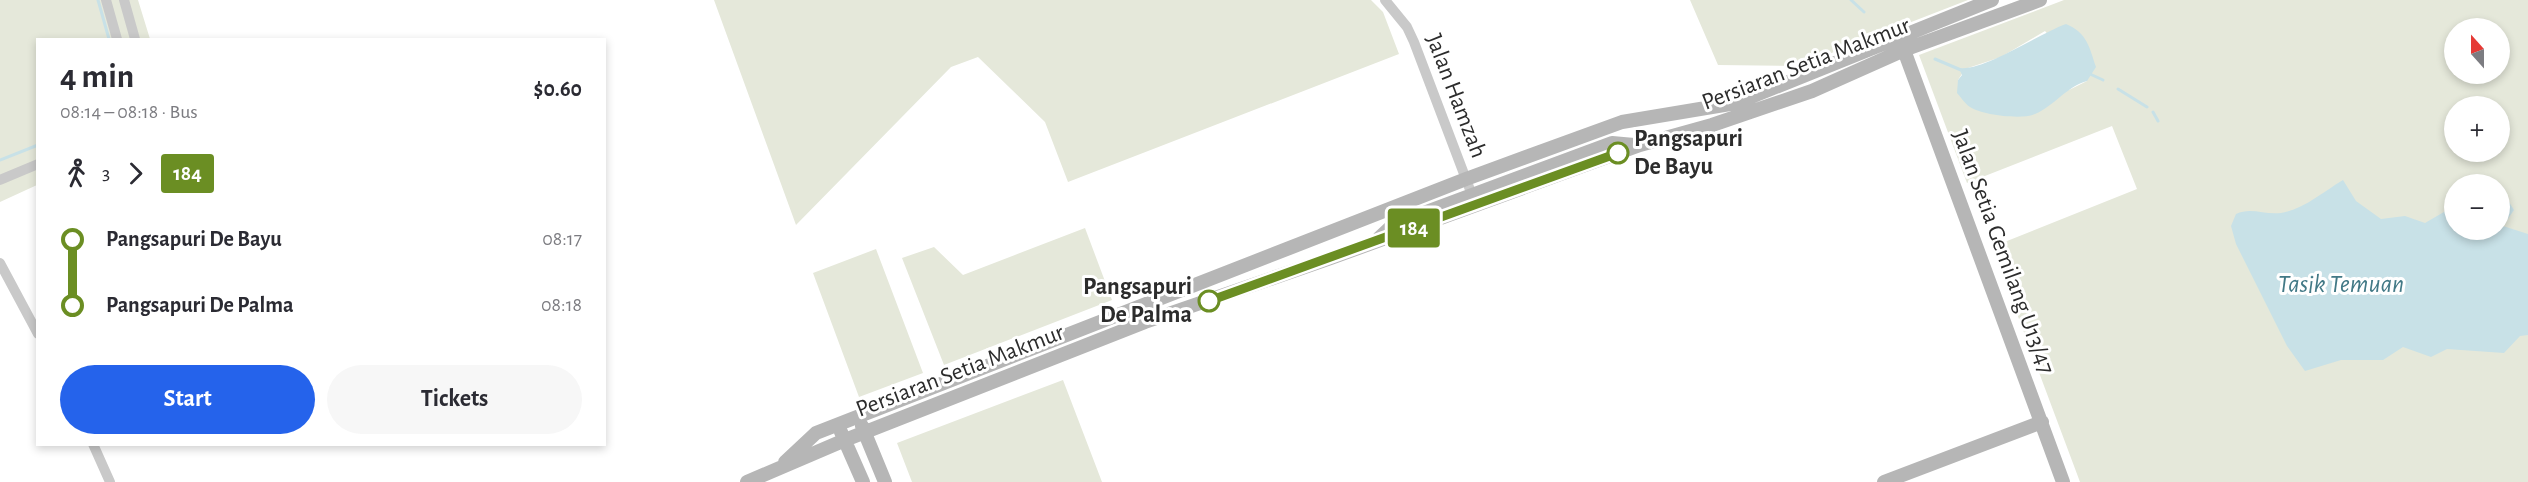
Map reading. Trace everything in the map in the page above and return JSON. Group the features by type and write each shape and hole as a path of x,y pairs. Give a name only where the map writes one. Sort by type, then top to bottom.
{"street":[{"path":"106,0 117,38"},
{"path":"124,0 135,38"},
{"name":"Jalan Hamzah","path":"1385,0 1407,27 1414,42 1472,195"},
{"name":"Persiaran Setia Makmur","path":"747,482 845,440 1145,322 1375,242 1640,145 1712,125 1812,91 1992,0"},
{"name":"Persiaran Setia Makmur","path":"777,470 816,433 1466,179 1622,122 1736,103 1901,44 2040,0"},
{"name":"Jalan Setia Gemilang U13/47","path":"1901,44 2064,482"},
{"path":"1375,242 1394,224 1612,143 1640,145"},
{"path":"0,180 36,165"},
{"path":"0,263 36,330"},
{"path":"858,417 885,482"},
{"path":"1884,482 2042,422"},
{"path":"838,424 863,482"},
{"path":"94,446 110,482"}],"shaded area":[{"path":"0,0 138,0 150,38 36,38 36,185 0,202"},
{"path":"714,0 1371,0 1383,12 1399,54 1068,182 1045,122 978,57 951,67 796,225"},
{"path":"1690,0 1968,0 1798,66 1718,65"},
{"path":"2064,0 2528,0 2528,482 2080,482 1992,247 2137,189 2112,126 1967,183 1919,55","holes":["2045,31 2087,81 2069,90 1958,80 1965,69 2001,57"]},
{"path":"1085,228 1112,300 944,365 902,258 934,247 963,275"},
{"path":"876,249 923,373 859,397 813,273"},
{"path":"1063,380 1102,482 912,482 897,443"}],"water":[{"path":"2066,24 2083,36 2096,67 2087,81 2073,88 2042,111 2021,117 1992,114 1970,107 1957,93 1958,80 1962,75 1959,68 1969,68 1997,58"},
{"name":"Tasik Temuan","path":"2343,180 2356,201 2381,219 2405,216 2425,223 2444,212 2444,240 2510,240 2510,228 2528,234 2528,335 2520,336 2504,353 2447,349 2431,357 2403,347 2383,360 2341,360 2305,371 2287,346 2236,244 2231,226 2236,214 2242,212 2281,213 2305,204"},
{"name":"Tasik Temuan","path":"2510,204 2514,210 2510,216"}],"waterway":[{"path":"98,0 109,38"},
{"path":"1851,0 1864,12"},
{"path":"1935,59 1961,70"},
{"path":"2090,74 2103,80"},
{"path":"2118,89 2147,107"},
{"path":"2153,112 2158,121"},
{"path":"0,160 36,146"}],"bus line":[{"name":"184","path":"1209,301 1618,153"}],"place":[{"name":"Pangsapuri De Bayu","path":"1618,153"},
{"name":"Pangsapuri De Palma","path":"1209,301"}]}
